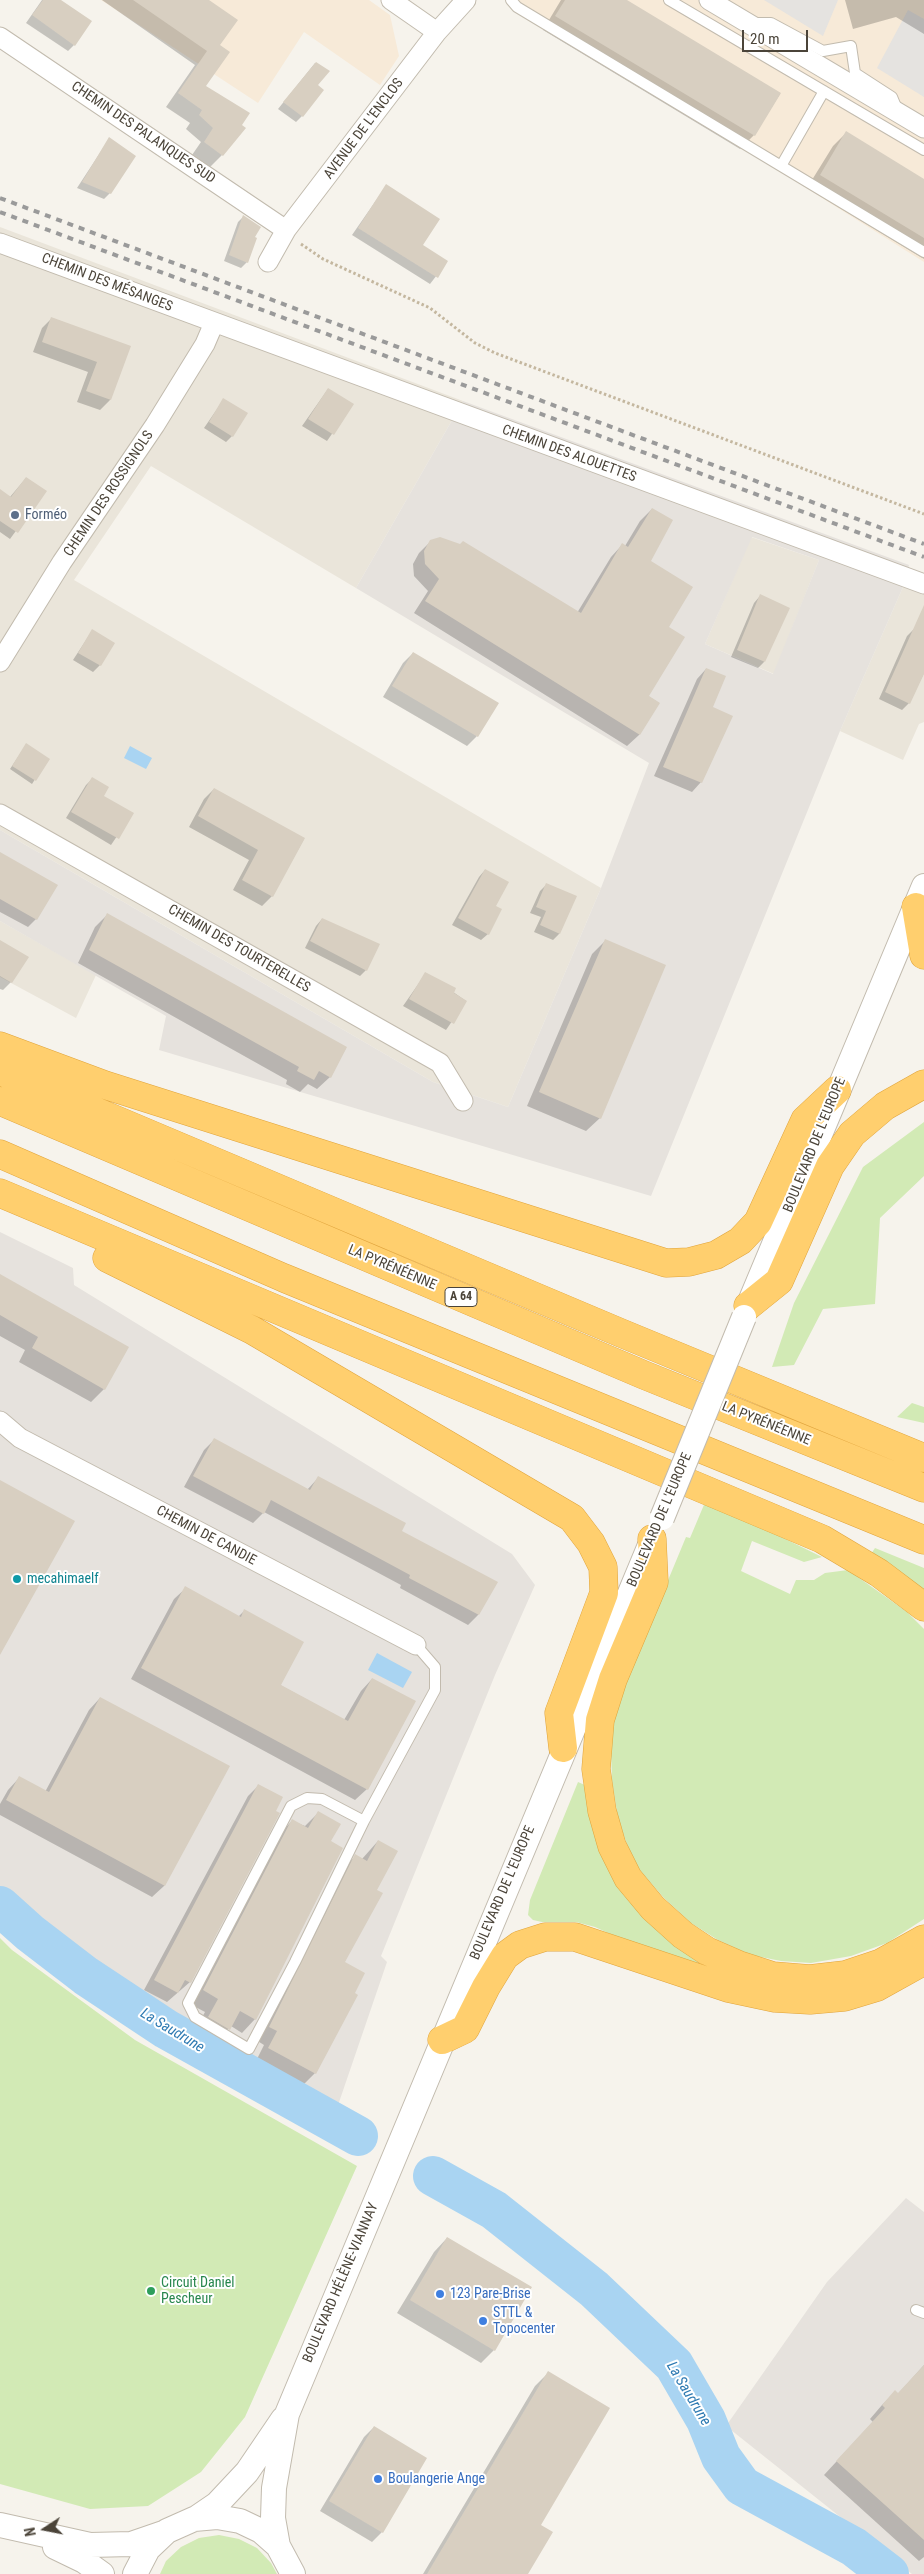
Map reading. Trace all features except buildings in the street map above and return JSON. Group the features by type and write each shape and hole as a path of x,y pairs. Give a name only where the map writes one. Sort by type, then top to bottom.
{"highway":[{"path":"920,896 924,954"},
{"path":"0,1046 123,1091 666,1263 689,1262 716,1255 740,1241 758,1222 805,1120 837,1090"},
{"path":"0,1071 594,1322 924,1458"},
{"path":"746,1312 779,1281 830,1166 852,1134 885,1106 924,1084"},
{"name":"LA PYRÉNÉENNE","path":"0,1101 644,1375 924,1488"},
{"path":"0,1154 284,1278 924,1540"},
{"path":"0,1193 822,1539 879,1573 924,1607"},
{"path":"43,1212 67,1237 252,1330 572,1518 591,1543 603,1567 604,1594 559,1713 563,1748"},
{"path":"657,1529 654,1582 613,1679 600,1720 596,1768 602,1810 612,1846 628,1878 653,1908 683,1935 707,1951 739,1965 773,1976 810,1979 845,1975 881,1963 924,1939"},
{"path":"442,2040 465,2029 486,1986 505,1956 520,1945 545,1937 575,1937 720,1986 776,1998 810,2000 844,1997 877,1987 924,1961"}],"street":[{"path":"391,0 436,32"},
{"name":"AVENUE DE L'ENCLOS","path":"268,262 286,230 436,32 466,0"},
{"path":"708,0 924,128"},
{"name":"CHEMIN DES PALANQUES SUD","path":"0,36 286,230"},
{"name":"CHEMIN DES MÉSANGES","path":"0,243 214,323"},
{"name":"CHEMIN DES ALOUETTES","path":"214,323 924,584"},
{"name":"CHEMIN DES ROSSIGNOLS","path":"0,662 62,562 155,425 205,344 214,323"},
{"name":"CHEMIN DES TOURTERELLES","path":"0,814 440,1063 463,1101"},
{"name":"BOULEVARD DE L'EUROPE","path":"396,2153 563,1748 657,1529 837,1090 920,896"},
{"name":"CHEMIN DE CANDIE","path":"0,1420 20,1438 416,1645"},
{"name":"BOULEVARD HÉLÈNE-VIANNAY","path":"194,2519 217,2504 247,2472 287,2414 396,2153"},
{"name":"BOULEVARD HÉLÈNE-VIANNAY","path":"278,2546 274,2518 274,2488 287,2414"},
{"path":"0,2525 26,2533 90,2545 131,2544 194,2519 217,2517 240,2521 261,2531 278,2546 293,2574"},
{"path":"135,2574 148,2549 167,2531"},
{"path":"26,2533 84,2561 102,2574"}],"lane":[{"path":"669,0 924,150"},
{"path":"517,2 781,166 924,252"},
{"path":"749,23 771,23 823,51 851,46 855,73 892,97 898,112"},
{"path":"781,166 824,91"},
{"path":"364,1821 322,1799 307,1798 291,1806 188,2003 195,2017 249,2049 295,1962 364,1821 434,1690 435,1668 416,1645"}],"path":[{"path":"286,230 323,259 430,308 476,343 495,354 924,514"}],"shaded area":[{"path":"101,0 369,0 390,15 399,56 380,85 304,32 258,103"},
{"path":"507,0 924,0 924,262"},
{"path":"764,0 838,0 823,36"},
{"path":"908,10 924,19 924,97 877,68"},
{"path":"0,227 463,401 356,588 151,466 74,580 601,888 508,1107 433,1082 0,830"},
{"path":"463,401 909,565 903,587 840,731 651,1196 159,1050 166,1016 0,921 0,830 433,1082 508,1107 601,888 649,763 356,588","holes":["752,537 819,560 773,674 705,644"]},
{"path":"751,537 819,560 774,674 705,644"},
{"path":"903,587 924,594 924,722 919,724 903,760 840,731"},
{"path":"0,921 96,975 76,1018 0,977"},
{"path":"0,1232 73,1268 74,1285 512,1554 535,1585 495,1675 381,1956 387,1962 336,2111 161,2015 27,1920 0,1892"},
{"path":"906,2198 924,2212 924,2574 912,2574 726,2426 827,2282"}],"green space":[{"path":"924,1122 924,1176 880,1218 875,1304 823,1309 794,1365 772,1367 794,1303 863,1167"},
{"path":"912,1403 924,1407 924,1423 897,1417"},
{"path":"706,1500 822,1557 804,1562 752,1541 741,1571 790,1594 796,1580 814,1580 825,1573 848,1570 907,1612 924,1629 924,1919 887,1943 851,1956 811,1963 781,1961 751,1955 718,1940 691,1923 664,1898 638,1868 628,1847 618,1819 612,1780 610,1725 617,1703 686,1537 690,1538"},
{"path":"875,1548 924,1568 924,1593 871,1554"},
{"path":"578,1782 587,1786 605,1859 759,1984 619,1938 595,1927 576,1922 542,1922 533,1920 528,1915 530,1900"},
{"name":"Circuit Daniel Pescheur","path":"0,1938 12,1950 135,2040 357,2166 245,2417 201,2472 148,2506 90,2509 0,2484"},
{"path":"219,2535 239,2539 257,2548 271,2563 277,2574 160,2574 166,2561 181,2547 199,2538"}],"water":[{"path":"130,746 152,758 146,769 124,758"},
{"path":"377,1653 412,1672 403,1688 368,1670"}],"waterway":[{"name":"La Saudrune","path":"0,1906 30,1933 86,1976 166,2029 358,2136"},
{"name":"La Saudrune","path":"433,2176 494,2210 594,2289 674,2365 706,2420 721,2457 742,2486 854,2547 889,2574"}],"railway":[{"path":"0,198 924,544"},
{"path":"0,212 924,557"}],"place":[{"name":"Forméo","path":"15,515"},
{"name":"mecahimaelf","path":"17,1579"},
{"name":"Circuit Daniel Pescheur","path":"151,2291"},
{"name":"123 Pare-Brise","path":"440,2294"},
{"name":"STTL & Topocenter","path":"483,2321"},
{"name":"Boulangerie Ange","path":"378,2479"}]}
